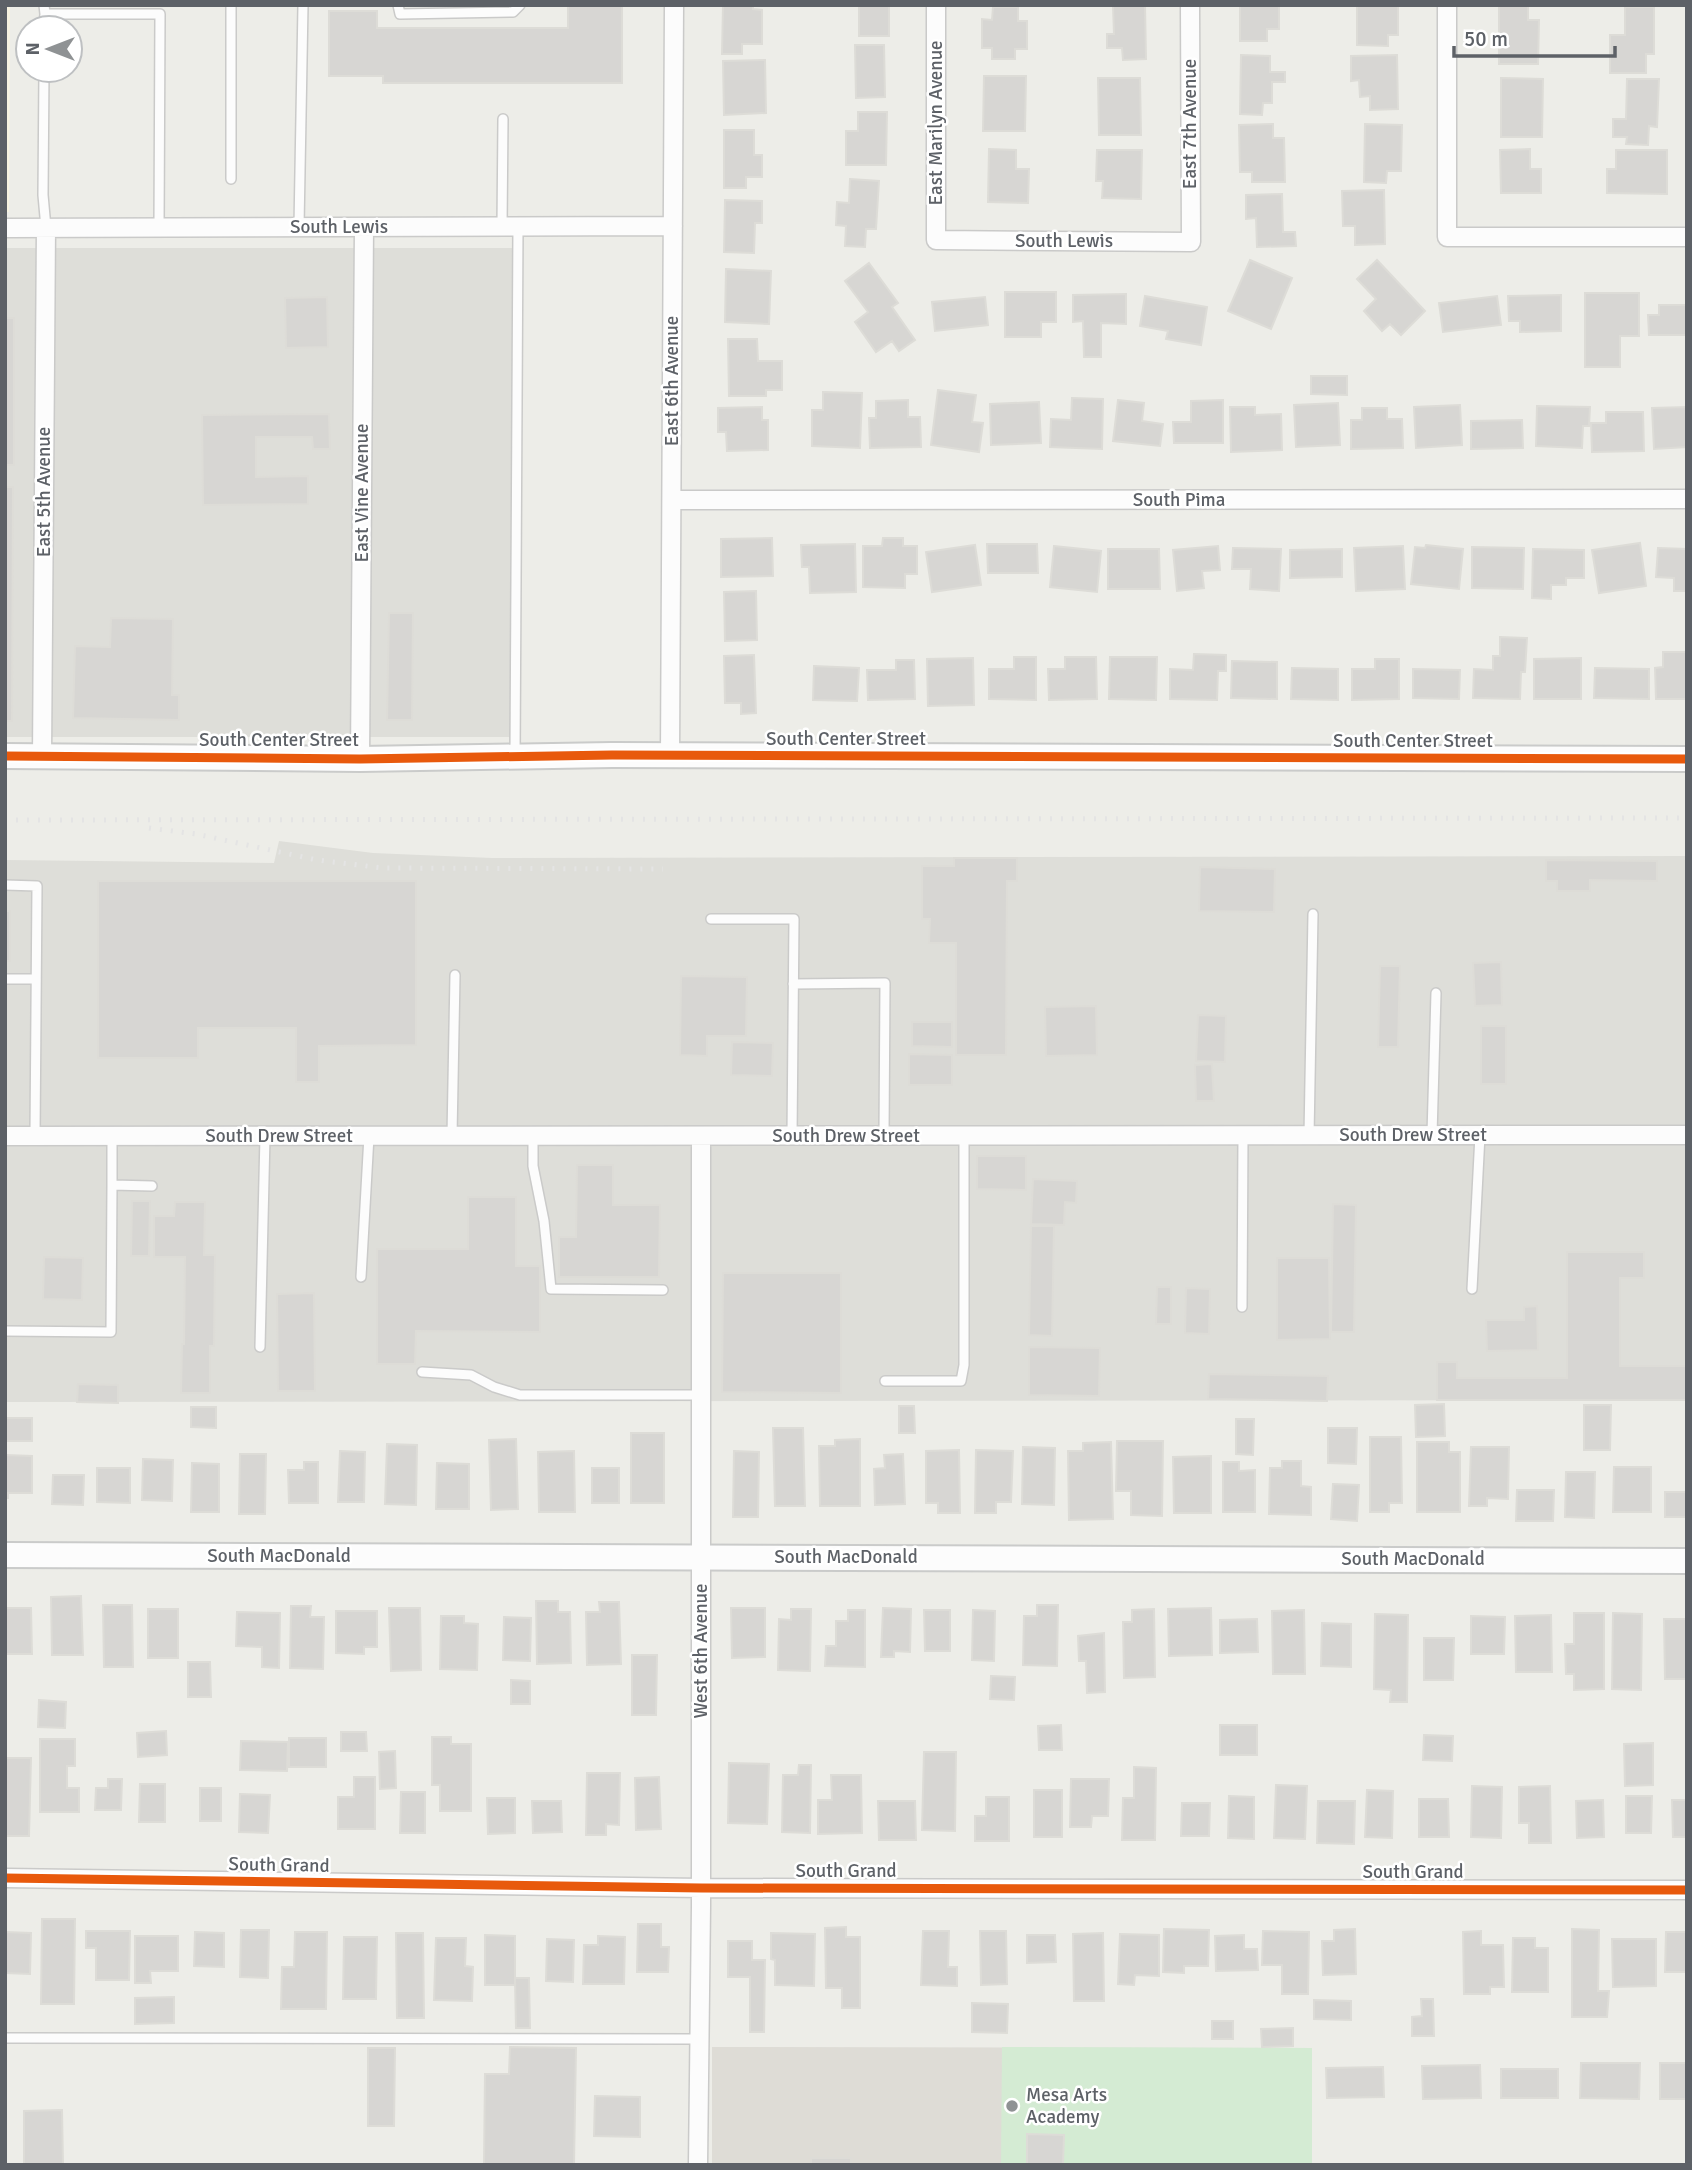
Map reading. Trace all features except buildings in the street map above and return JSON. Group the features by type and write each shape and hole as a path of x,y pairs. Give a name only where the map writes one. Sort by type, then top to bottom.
{"street":[{"name":"East 6th Avenue","path":"670,756 674,5"},
{"name":"East Marilyn Avenue","path":"936,5 936,240"},
{"name":"East 7th Avenue","path":"1190,5 1191,242"},
{"path":"1447,5 1447,237 1687,237"},
{"name":"South Lewis","path":"5,228 673,226"},
{"name":"East Vine Avenue","path":"360,759 364,227"},
{"name":"East 5th Avenue","path":"42,756 46,228"},
{"name":"South Lewis","path":"936,240 1191,242"},
{"name":"South Pima","path":"672,500 1687,499"},
{"name":"South Center Street","path":"5,756 360,759 515,756 1687,759"},
{"name":"South Drew Street","path":"5,1136 1687,1135"},
{"name":"West 6th Avenue","path":"698,2165 701,1888 701,1136"},
{"name":"South MacDonald","path":"5,1555 1687,1560"},
{"name":"South Grand","path":"5,1878 701,1888 1687,1890"}],"lane":[{"path":"231,5 231,179"},
{"path":"299,226 303,5"},
{"path":"398,5 400,13 513,12 520,5"},
{"path":"44,9 160,10 159,229"},
{"path":"44,84 43,195 46,228"},
{"path":"502,119 510,226 515,756"},
{"path":"5,885 37,886 34,979 35,1136"},
{"path":"1309,1136 1313,914"},
{"path":"711,919 794,919 792,1136"},
{"path":"452,1136 455,975"},
{"path":"5,979 34,979"},
{"path":"793,984 886,983 884,1136"},
{"path":"1432,1135 1436,993"},
{"path":"1472,1289 1479,1135"},
{"path":"5,1331 111,1332 112,1136"},
{"path":"260,1347 265,1136"},
{"path":"361,1277 369,1136"},
{"path":"533,1136 533,1166 544,1221 551,1289 663,1290"},
{"path":"885,1381 961,1381 964,1365 964,1136"},
{"path":"1242,1307 1243,1136"},
{"path":"112,1185 152,1186"},
{"path":"422,1373 471,1376 520,1395 701,1395"},
{"path":"5,2038 699,2039"}],"shaded area":[{"path":"5,5 10,5 9,212 5,212"},
{"path":"5,248 516,248 512,737 5,737"},
{"path":"279,841 373,853 492,858 1687,856 1687,1400 5,1402 5,860 274,863"},
{"name":"Mesa Arts Academy","path":"712,2047 1312,2048 1312,2165 712,2165"}],"green space":[{"path":"1002,2047 1312,2048 1312,2165 1001,2165"}],"railway":[{"path":"5,820 1687,818"},
{"path":"149,828 196,834 317,860 383,868 663,869"}],"cycle path":[{"path":"5,756 360,759 612,755 1687,759"},
{"path":"5,1878 701,1888 1687,1890"}],"place":[{"name":"Mesa Arts Academy","path":"1012,2106"}]}
